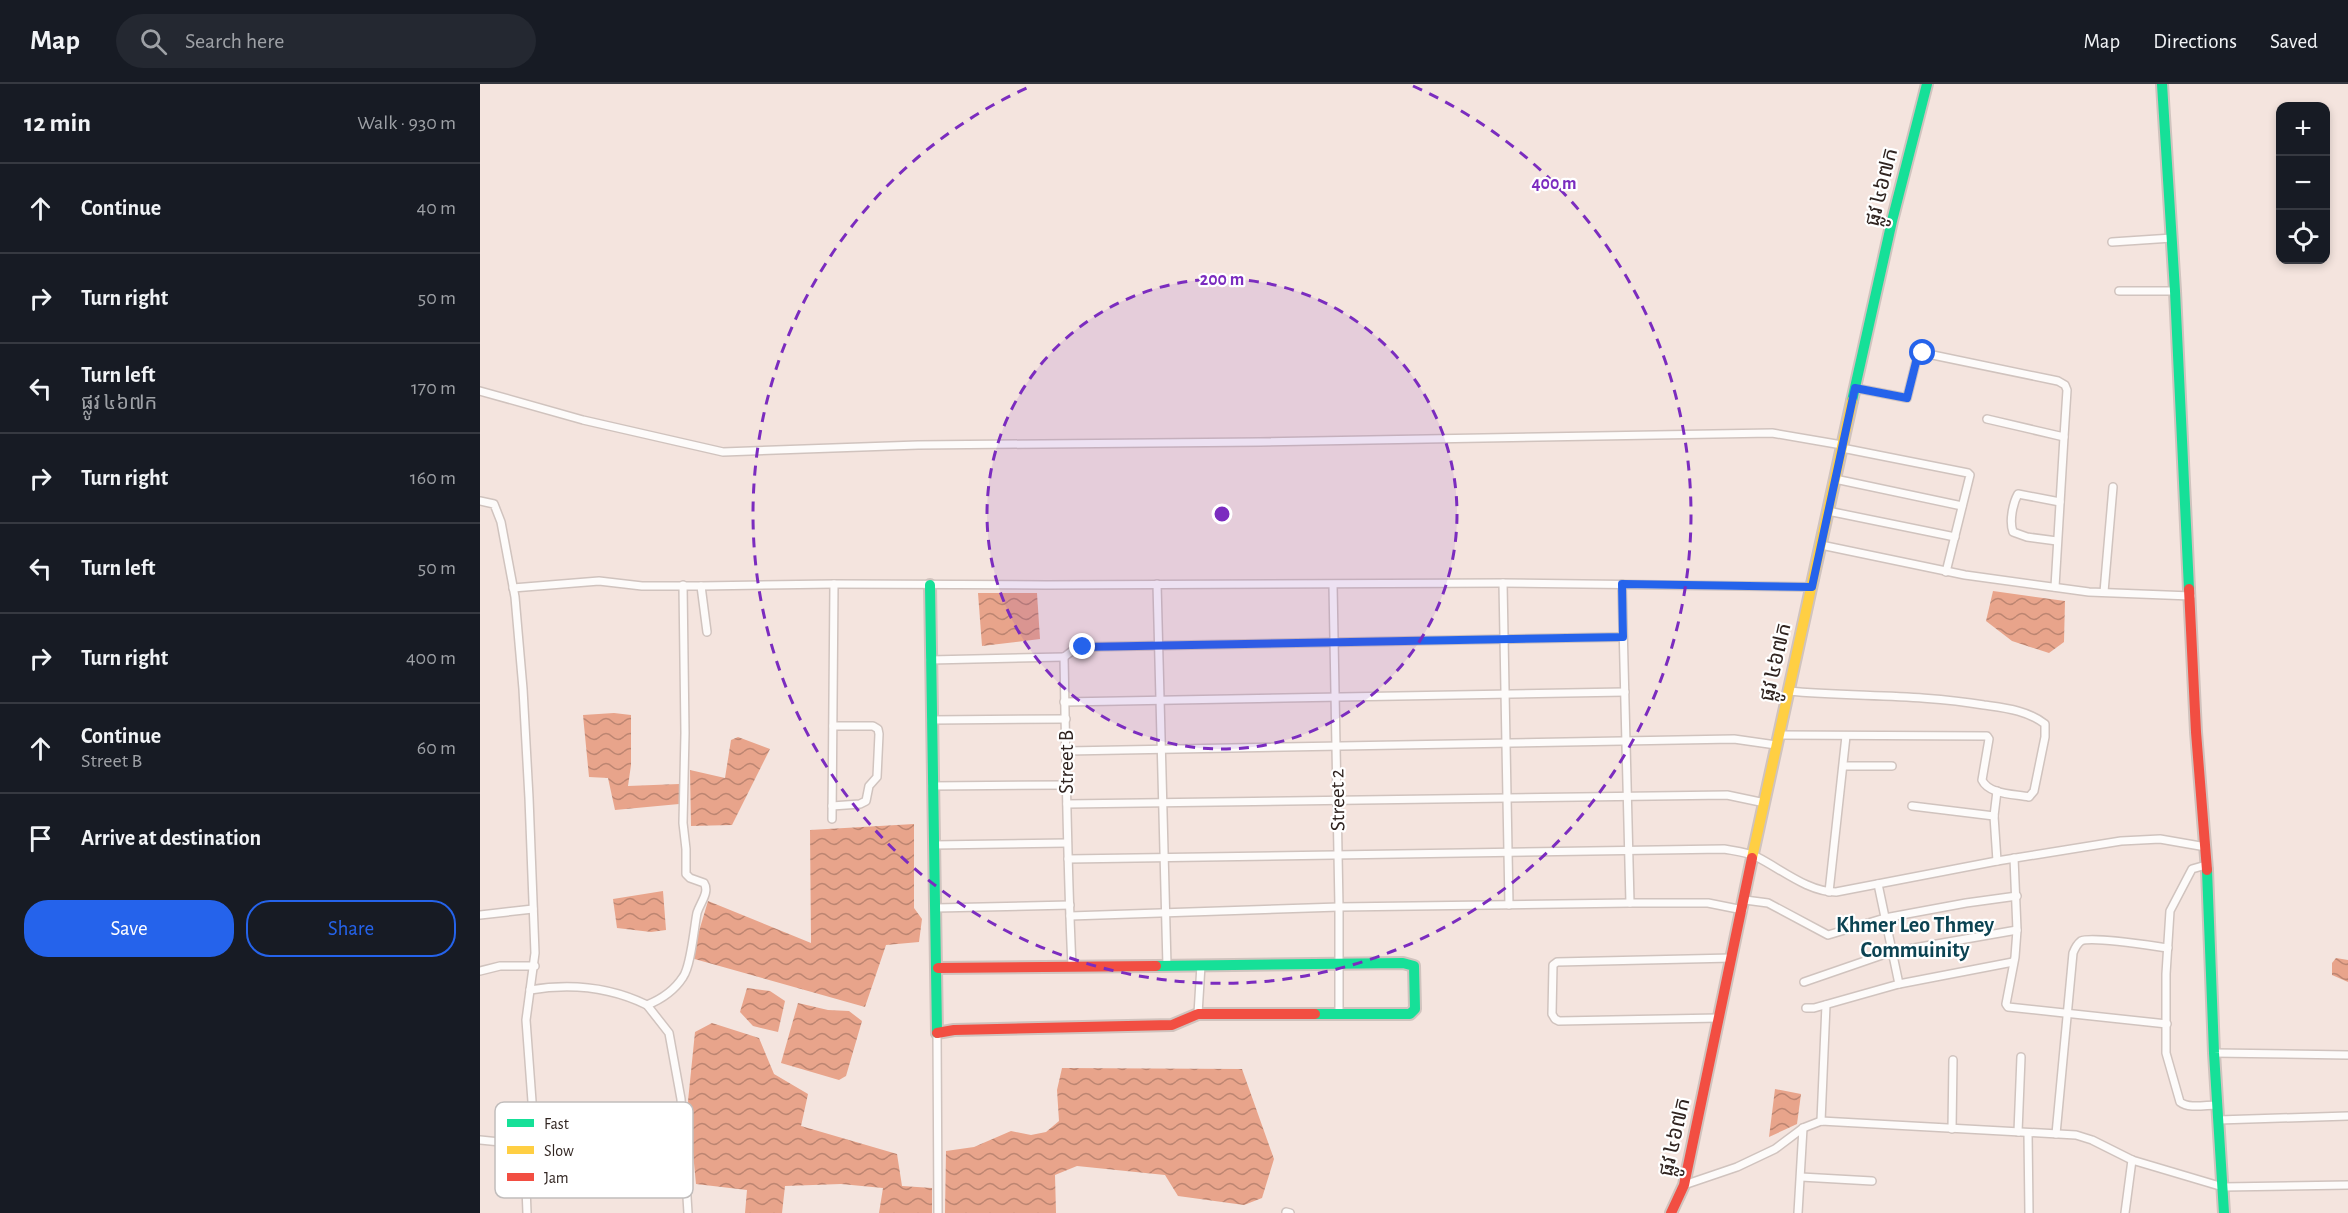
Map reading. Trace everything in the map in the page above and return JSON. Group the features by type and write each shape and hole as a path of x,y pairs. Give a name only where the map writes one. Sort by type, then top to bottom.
{"street":[{"name":"ផ្លូវ ៤៦៧ក","path":"1672,1213 1684,1185 1777,740 1892,220 1927,84"},
{"path":"2162,84 2175,291 2196,732 2206,847 2214,1053 2224,1213"},
{"path":"2112,242 2172,238"},
{"path":"2119,291 2175,291"},
{"path":"1855,388 1907,398 1917,358 1923,353 2058,381 2065,385 2067,390 2055,587"},
{"path":"480,391 583,420 723,452 918,446 1772,433 1968,473 1970,476 1946,572"},
{"path":"1987,419 2064,437"},
{"path":"1835,479 1962,506"},
{"path":"2104,592 2113,487"},
{"path":"2057,541 2026,537 2013,532 2011,528 2014,503 2018,494 2060,502"},
{"path":"480,501 494,504 501,522 513,588 523,689 535,966 526,1020 532,1102"},
{"path":"1828,511 1955,537"},
{"path":"1821,545 1946,572 2104,592 2191,596"},
{"path":"513,588 599,582 642,586 1503,583 1812,587"},
{"path":"1503,583 1509,905"},
{"path":"832,819 834,584"},
{"path":"1157,584 1167,966"},
{"path":"1622,584 1630,903"},
{"path":"647,1005 659,1001 675,989 685,974 697,914 706,890 704,883 686,874 683,823 685,733 683,585"},
{"path":"930,585 932,786 938,968 938,1213"},
{"name":"Street 2","path":"1333,585 1339,1014"},
{"path":"701,586 707,632"},
{"path":"930,660 1064,657 1083,647 1623,637"},
{"name":"Street B","path":"1064,657 1067,751 1065,785 1072,966"},
{"path":"1067,751 1777,740 1846,736 1988,736 1982,780 1985,785 1996,791 2029,796 2034,791 2045,737 2045,724 2018,711 1944,698 1788,691"},
{"path":"1064,702 1625,692"},
{"path":"931,720 1066,719"},
{"path":"832,806 860,804 866,801 869,786 877,777 879,734 878,729 873,726 833,726"},
{"path":"1829,892 1846,736"},
{"path":"1844,766 1892,766"},
{"path":"932,786 1065,785"},
{"path":"1996,791 1994,816 1997,861"},
{"path":"1066,804 1727,795 1765,803"},
{"path":"1912,806 1994,816"},
{"path":"1068,859 1724,849 1754,855 1792,877 1829,892 2121,841 2160,839 2206,847"},
{"path":"934,845 1067,843"},
{"path":"2014,858 2017,930 2006,1000 2008,1007 2167,1024"},
{"path":"2206,865 2192,869 2170,911 2166,1053 2180,1102 2190,1106 2217,1105"},
{"path":"1878,884 1899,984"},
{"path":"1070,916 1339,907 1768,903 1828,934 1885,918 2017,896"},
{"path":"936,908 1070,905"},
{"path":"480,915 533,909"},
{"path":"1804,982 1892,952 2017,930"},
{"path":"2056,1134 2073,953 2076,945 2083,940 2168,948"},
{"path":"1719,1018 1554,1019 1552,1014 1553,965 1557,962 1732,958"},
{"path":"1806,1008 1826,1005 1899,984 2013,962"},
{"path":"937,1033 954,1030 1172,1024 1198,1014 1410,1014 1415,1009 1414,966 1403,963 938,968"},
{"path":"1198,1014 1201,965"},
{"path":"480,970 500,966 535,966"},
{"path":"530,990 582,987 612,991 647,1005 669,1033 681,1102"},
{"path":"1821,1121 1826,1005"},
{"path":"2214,1053 2348,1055"},
{"path":"2018,1132 2021,1057"},
{"path":"1952,1128 1953,1060"},
{"path":"2218,1120 2348,1116"},
{"path":"1684,1185 1737,1167 1775,1149 1803,1128 1821,1121 2076,1135 2092,1140 2132,1160 2223,1187 2348,1185"},
{"path":"1798,1213 1803,1128"},
{"path":"2028,1132 2029,1213"},
{"path":"480,1140 495,1142"},
{"path":"2125,1213 2132,1160"},
{"path":"1801,1177 1872,1181"},
{"path":"526,1198 527,1213"},
{"path":"687,1198 688,1213"}],"water":[{"path":"1993,591 2065,601 2064,642 2049,653 2012,641 1986,621"},
{"path":"978,593 1037,593 1040,639 982,646"},
{"path":"614,713 631,715 631,765 628,786 679,784 679,804 615,810 608,778 589,777 583,715"},
{"path":"738,737 770,749 732,825 691,826 690,770 725,778 731,740"},
{"path":"914,824 914,908 922,919 919,942 886,945 865,1007 691,958 708,901 811,943 810,830"},
{"path":"663,891 666,930 651,932 617,928 613,899"},
{"path":"2336,958 2348,960 2348,982 2332,975 2332,963"},
{"path":"747,988 770,991 785,1001 778,1032 753,1026 740,1012"},
{"path":"798,1003 828,1010 849,1011 862,1021 846,1076 839,1080 781,1063"},
{"path":"712,1023 759,1038 774,1074 808,1094 801,1126 897,1154 902,1186 932,1188 932,1213 879,1213 883,1188 841,1184 785,1186 782,1213 745,1213 747,1190 696,1184 693,1153 693,1102 688,1101 695,1032"},
{"path":"1062,1068 1242,1069 1274,1159 1262,1198 1244,1205 1178,1196 1165,1175 1077,1166 1055,1175 1056,1213 945,1213 946,1151 974,1147 1011,1131 1031,1135 1046,1132 1059,1121 1057,1090"},
{"path":"1775,1089 1801,1094 1797,1124 1769,1137"}],"traffic: fast":[{"path":"1852,401 1892,221 1927,84"},
{"path":"2162,84 2175,291 2189,589"},
{"path":"930,585 937,1033"},
{"path":"2207,870 2214,1053 2224,1213"},
{"path":"1156,966 1403,963 1414,966 1415,1009 1410,1014 1315,1014"}],"traffic: slow":[{"path":"1752,858 1852,401"}],"traffic: jam":[{"path":"2189,589 2196,732 2207,870"},
{"path":"1671,1213 1684,1185 1752,858"},
{"path":"938,968 1156,966"},
{"path":"937,1033 954,1030 1172,1025 1198,1014 1315,1014"}],"district":[{"name":"Khmer Leo Thmey Commuinity","path":"1915,936"}],"route":[{"path":"1083,647 1623,637 1622,584 1812,587 1855,388 1907,398 1917,358 1923,353"}]}
